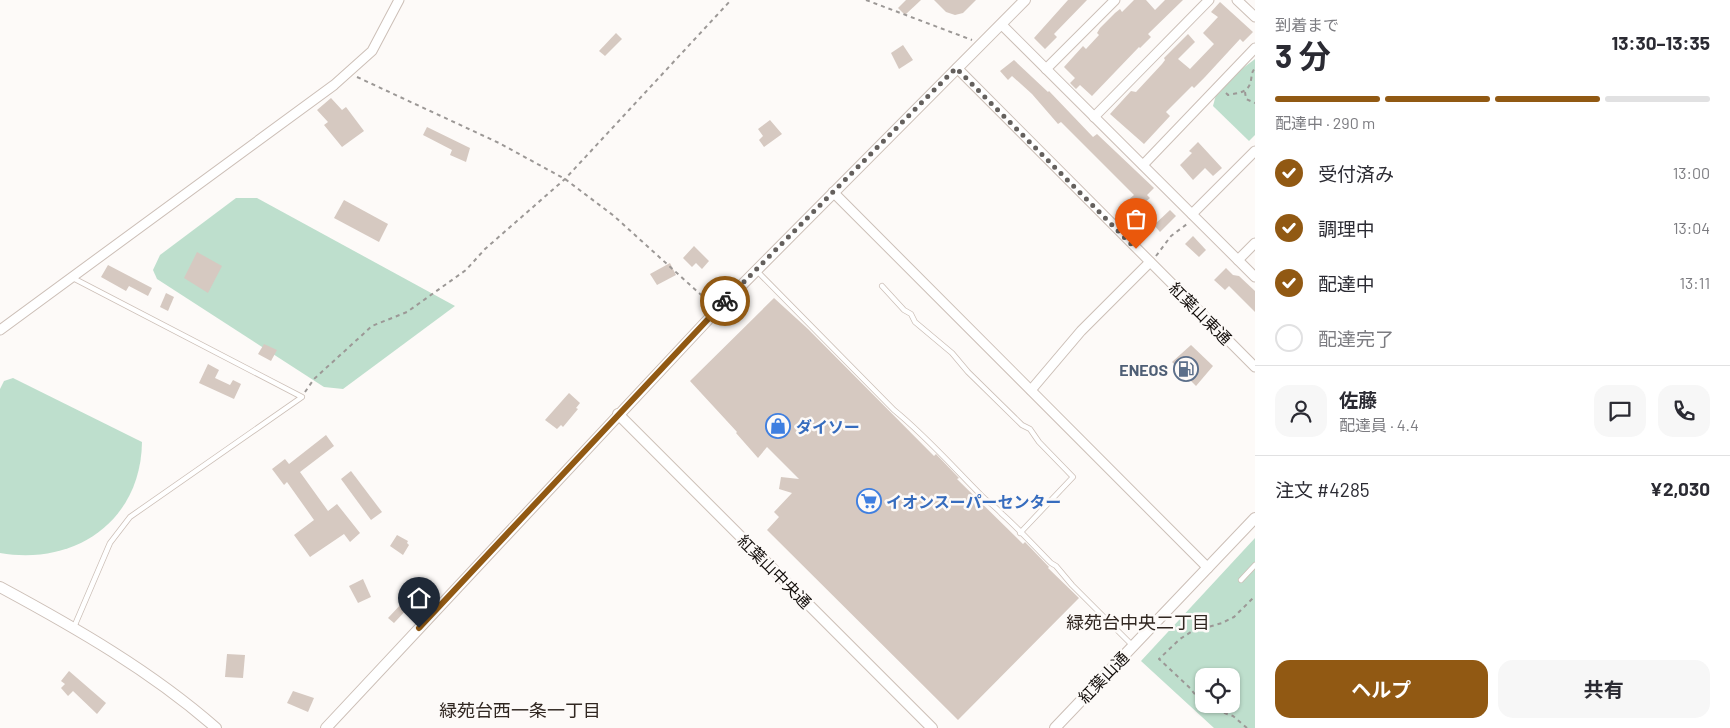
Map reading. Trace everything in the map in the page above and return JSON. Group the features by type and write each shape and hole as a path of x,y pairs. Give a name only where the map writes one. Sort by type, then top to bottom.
{"street":[{"path":"0,330 348,73 372,50 399,0"},
{"path":"326,728 717,310 1025,0"},
{"path":"1046,69 1116,0"},
{"path":"1094,117 1209,0"},
{"path":"1237,0 1255,17"},
{"path":"1002,25 1143,165 1191,218 1255,277"},
{"path":"1143,165 1255,48"},
{"name":"紅葉山東通","path":"956,68 1153,259 1255,367"},
{"path":"1191,218 1255,152"},
{"path":"833,192 1208,568"},
{"path":"1238,260 1255,243"},
{"path":"1031,390 1080,332 1153,259"},
{"name":"紅葉山中央通","path":"618,414 932,728"},
{"name":"紅葉山通","path":"1055,728 1255,518"},
{"path":"0,587 74,627 161,684 216,728"}],"lane":[{"path":"756,270 894,410 914,426 918,433 931,443 1020,533 1056,566 1072,585 1133,646"},
{"path":"71,277 302,397 130,517 110,542 74,627"},
{"path":"882,286 904,310 911,314 915,322 952,354 1022,425 1030,429 1074,477 1020,533"},
{"path":"1241,580 1255,565"}],"path":[{"path":"302,397 314,379 372,326 408,312 466,270 485,249 565,179 730,0"},
{"path":"866,0 981,43"},
{"path":"1218,87 1228,96 1245,92 1251,84 1252,71 1255,68"},
{"path":"348,73 498,143 565,179 614,216 717,310"},
{"path":"1245,92 1246,99 1255,104"},
{"path":"1153,259 1171,236 1191,218"},
{"path":"1248,728 1233,716 1204,706 1190,688 1160,659 1180,639 1191,632 1222,623 1234,617 1255,596"}],"green space":[{"path":"1255,59 1255,135 1249,141 1213,106 1218,87"},
{"path":"236,198 257,198 455,306 343,389 324,387 157,279 153,270 160,255"},
{"path":"13,378 142,442 139,470 130,495 116,515 99,532 78,544 54,552 28,555 0,553 0,389 4,381"},
{"path":"1255,538 1255,728 1214,728 1198,713 1240,713 1240,668 1195,668 1195,711 1141,661"}],"building":[{"path":"906,0 921,0 905,15 898,8"},
{"path":"934,0 976,0 963,13 955,15 946,12"},
{"path":"1068,0 1087,0 1054,34 1057,37 1045,49 1034,38"},
{"path":"1134,0 1146,0 1155,10 1165,0 1183,0 1148,34 1151,37 1092,96 1080,85 1076,89 1070,83 1075,78 1064,67 1083,46 1086,49 1099,35 1097,33 1100,28 1115,13 1120,9 1122,12"},
{"path":"1220,2 1253,32 1243,42 1240,39 1194,88 1192,86 1166,112 1170,116 1144,144 1110,114 1131,91 1136,92 1162,64 1165,60 1164,58 1188,34 1195,42 1178,59 1190,69 1214,44 1203,33 1218,17 1211,12"},
{"path":"616,33 622,39 605,56 599,51"},
{"path":"903,45 913,60 899,69 891,53"},
{"path":"1014,60 1049,91 1093,137 1097,134 1154,188 1147,195 1150,198 1137,209 1128,200 1134,195 1061,122 1058,124 1032,94 1012,76 1008,80 1000,71"},
{"path":"331,98 342,110 346,107 364,131 342,147 324,125 328,122 317,110"},
{"path":"770,120 782,134 764,147 759,140 763,136 758,129"},
{"path":"427,127 470,148 466,162 450,155 452,150 423,135"},
{"path":"1198,142 1222,168 1213,176 1205,168 1193,180 1180,165 1192,153 1189,151"},
{"path":"344,200 388,224 379,242 334,218"},
{"path":"1170,210 1176,216 1160,232 1154,225"},
{"path":"1193,236 1206,250 1199,257 1185,244"},
{"path":"694,246 709,261 702,269 696,263 692,267 683,258"},
{"path":"197,252 222,266 208,293 184,278"},
{"path":"670,263 676,275 657,285 650,274"},
{"path":"108,265 152,288 148,296 129,286 126,291 101,277"},
{"path":"1226,268 1233,275 1239,276 1255,291 1255,312 1229,286 1225,290 1214,280"},
{"path":"166,293 174,297 168,311 160,307"},
{"path":"774,298 808,329 934,456 936,454 959,478 957,479 1023,544 1025,542 1079,598 958,720 767,530 779,517 774,512 792,493 779,489 781,477 799,479 767,447 758,458 690,381"},
{"path":"264,344 277,350 271,361 258,354"},
{"path":"1191,345 1213,366 1196,386 1172,362"},
{"path":"208,364 219,370 215,378 230,385 233,380 241,384 234,399 199,383"},
{"path":"569,393 580,403 576,408 578,409 563,427 561,425 557,429 545,420"},
{"path":"326,435 334,446 300,472 328,511 337,504 360,533 350,542 344,534 310,557 294,535 314,520 287,482 284,485 272,469 285,459 289,464"},
{"path":"351,471 382,512 371,520 341,479"},
{"path":"397,535 408,541 409,545 403,555 390,546"},
{"path":"363,579 371,597 358,603 349,586"},
{"path":"416,581 426,589 394,623 388,618 404,601 401,598"},
{"path":"227,654 245,655 243,678 225,677"},
{"path":"69,671 106,703 97,714 73,691 68,696 61,688 65,684 61,681"},
{"path":"293,691 314,698 308,712 287,703"}],"way so far":[{"path":"725,301 956,68 1136,249"}],"place":[{"name":"ENEOS","path":"1186,369"},
{"name":"ダイソー","path":"778,426"},
{"name":"イオンスーパーセンター","path":"869,501"}],"district":[{"name":"緑苑台中央二丁目","path":"1138,622"},
{"name":"緑苑台西一条一丁目","path":"520,710"}],"route":[{"path":"419,628 725,301"}]}
